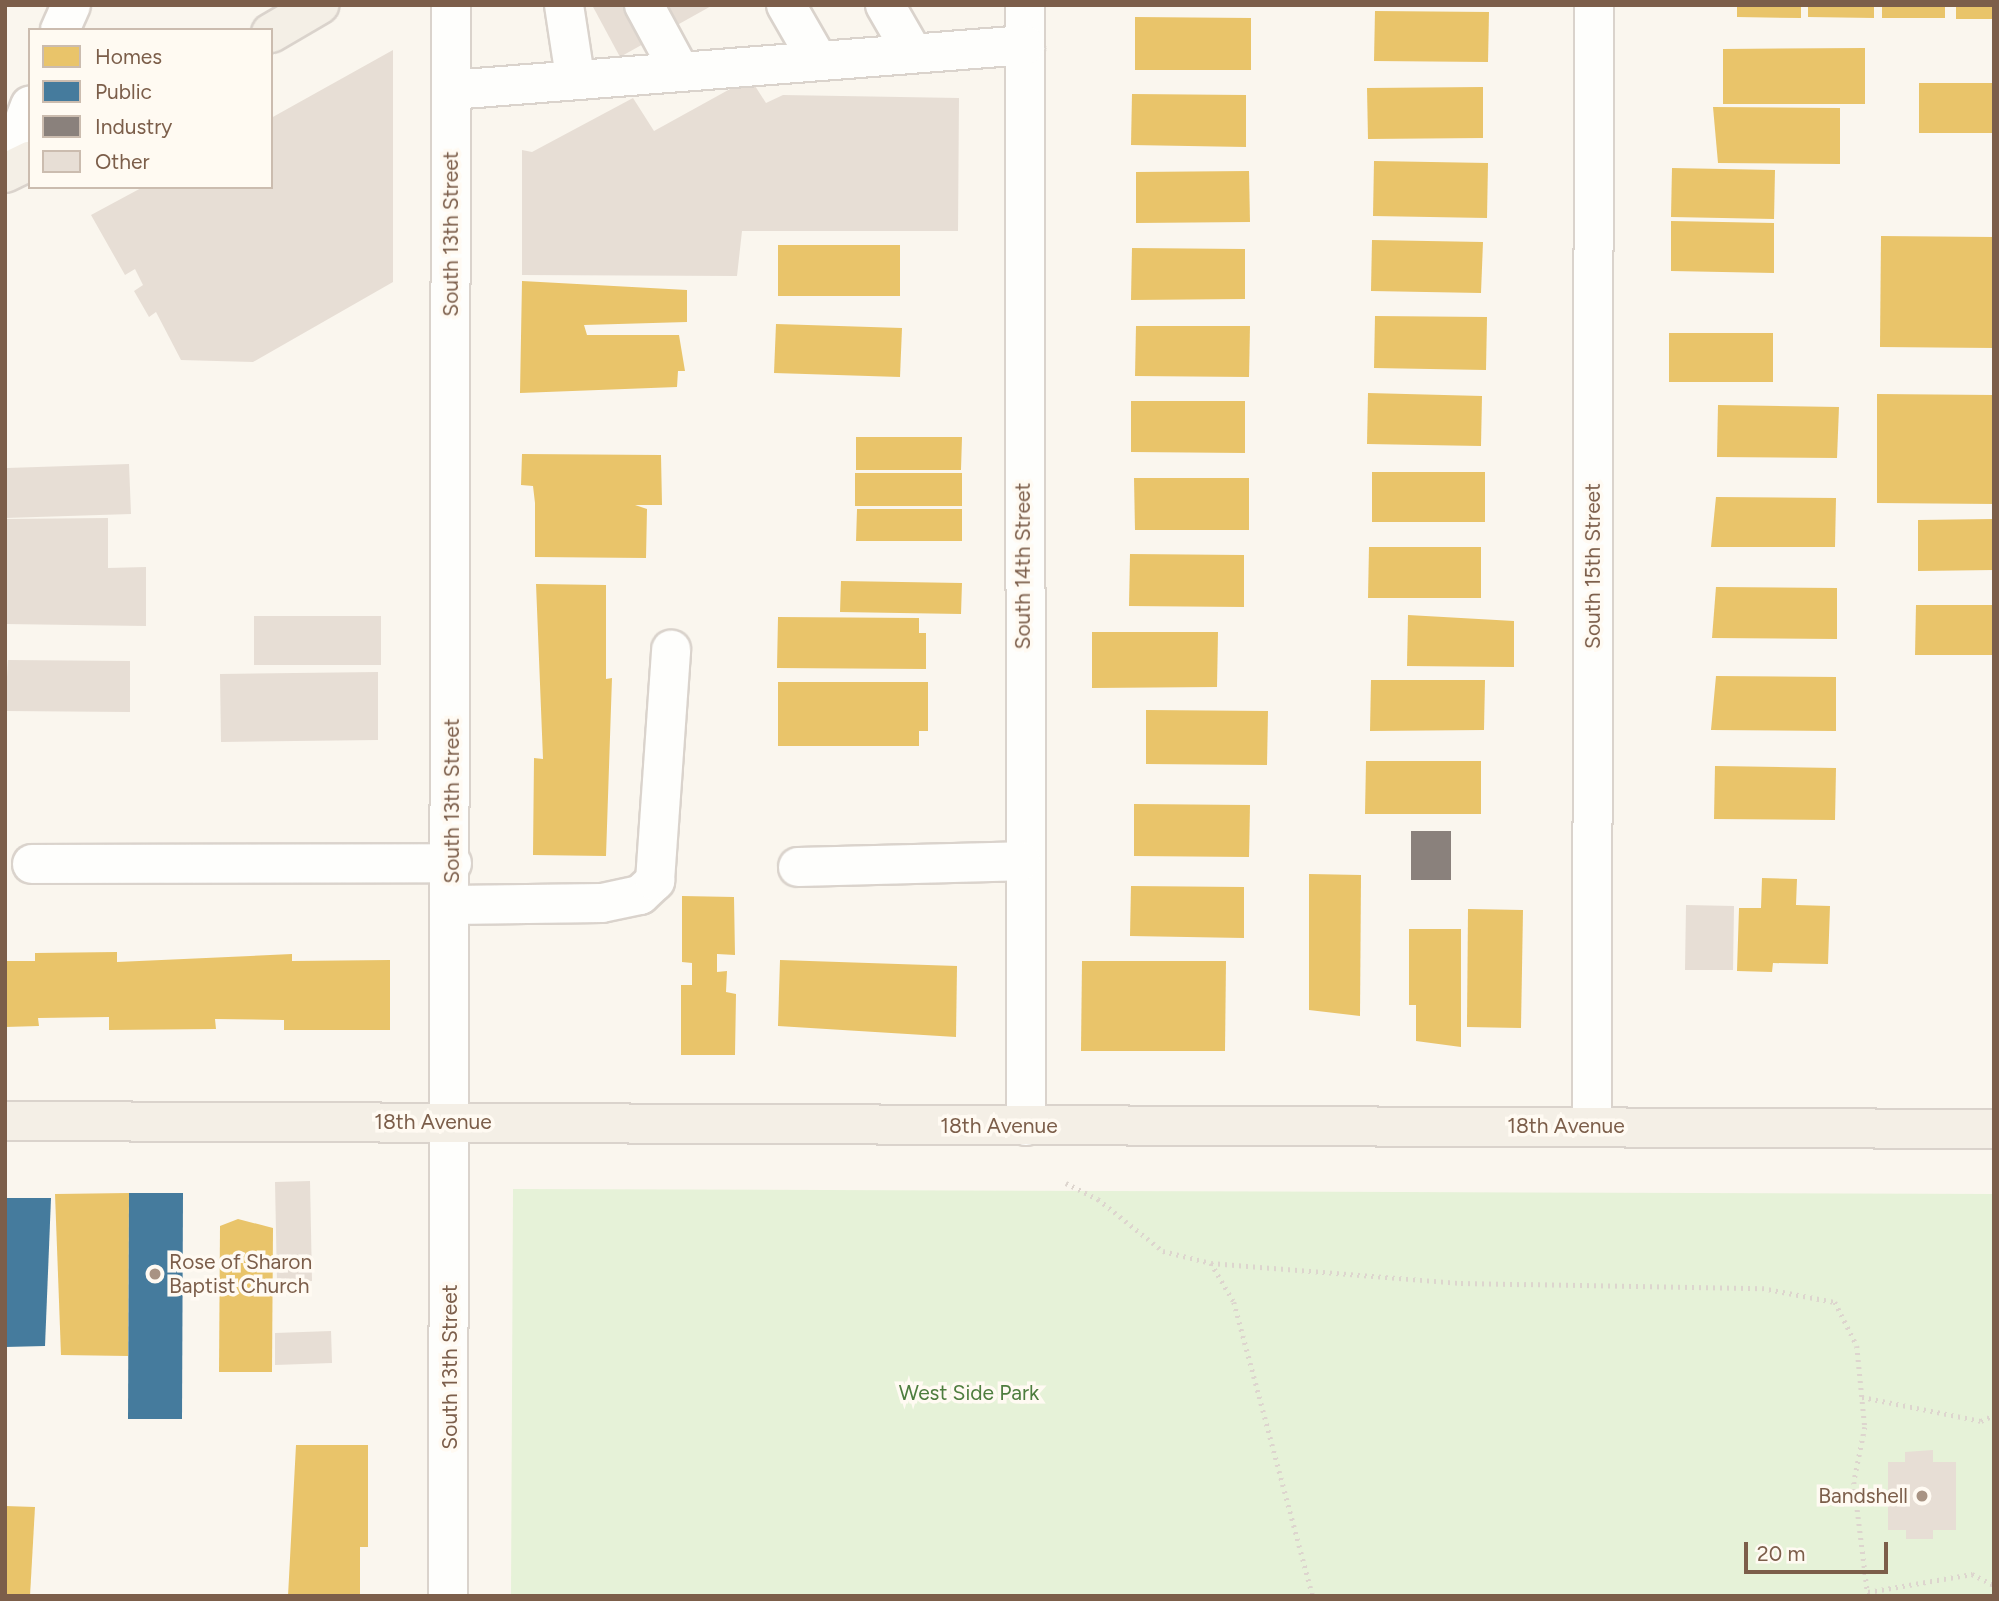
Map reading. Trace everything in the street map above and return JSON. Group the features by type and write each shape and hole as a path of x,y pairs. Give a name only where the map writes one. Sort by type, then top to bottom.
{"main road":[{"path":"273,32 320,5"},
{"path":"5,173 28,162"},
{"name":"18th Avenue","path":"5,1121 1994,1129"}],"street":[{"path":"61,28 71,5"},
{"name":"South 13th Street","path":"449,1596 452,905 451,5"},
{"path":"564,5 575,77"},
{"path":"644,5 678,68"},
{"path":"786,5 817,59"},
{"path":"886,5 912,52"},
{"name":"South 14th Street","path":"1025,5 1021,861 1026,1126"},
{"name":"South 15th Street","path":"1592,1126 1594,5"},
{"path":"451,90 678,68 1025,45"},
{"path":"5,173 28,111"},
{"path":"452,905 602,903 640,895 655,881 671,650"},
{"path":"798,867 1021,861"},
{"path":"32,864 452,863"}],"path":[{"path":"1066,1183 1098,1199 1163,1251 1211,1263 1461,1283 1762,1288 1835,1303 1857,1346 1865,1427 1854,1482 1868,1594 1972,1574 1994,1585"},
{"path":"1211,1263 1245,1329 1313,1596"},
{"path":"1862,1397 1981,1421 1994,1415"}],"green space":[{"name":"West Side Park","path":"513,1189 1994,1194 1994,1596 511,1596"}],"building: Homes":[{"path":"1737,5 1801,5 1801,18 1737,17"},
{"path":"1808,5 1874,5 1874,18 1808,17"},
{"path":"1882,5 1945,5 1945,18 1882,18"},
{"path":"1956,5 1994,5 1994,19 1956,19"},
{"path":"1375,11 1489,12 1488,62 1374,61"},
{"path":"1135,17 1251,18 1251,70 1135,70"},
{"path":"1865,48 1865,104 1723,104 1723,49"},
{"path":"1919,83 1994,83 1994,133 1919,133"},
{"path":"1483,87 1483,138 1368,139 1367,88"},
{"path":"1132,94 1246,95 1246,147 1131,145"},
{"path":"1713,107 1840,108 1840,164 1718,163"},
{"path":"1374,161 1488,163 1487,218 1373,216"},
{"path":"1672,168 1775,170 1774,219 1671,217"},
{"path":"1249,171 1250,222 1136,223 1136,172"},
{"path":"1671,221 1774,223 1774,273 1671,271"},
{"path":"1881,236 1994,237 1994,348 1880,347"},
{"path":"1372,240 1483,242 1481,293 1371,291"},
{"path":"778,245 900,245 900,296 778,296"},
{"path":"1132,248 1245,249 1245,299 1131,300"},
{"path":"522,281 687,290 687,322 584,325 587,335 679,335 685,371 678,371 677,387 520,393"},
{"path":"1375,316 1487,317 1486,370 1374,368"},
{"path":"776,324 902,328 900,377 774,373"},
{"path":"1136,326 1250,326 1249,377 1135,376"},
{"path":"1669,333 1773,333 1773,382 1669,382"},
{"path":"1368,393 1482,396 1481,446 1367,444"},
{"path":"1877,394 1994,395 1994,504 1877,503"},
{"path":"1131,401 1245,401 1245,453 1131,452"},
{"path":"1718,405 1839,407 1837,458 1717,457"},
{"path":"856,437 962,437 961,470 856,470"},
{"path":"522,454 661,455 662,505 635,505 647,509 646,558 535,557 533,486 521,485"},
{"path":"1372,472 1485,472 1485,522 1372,522"},
{"path":"855,473 962,473 962,506 855,506"},
{"path":"1134,478 1249,478 1249,530 1135,530"},
{"path":"1716,497 1836,498 1835,547 1711,547"},
{"path":"857,509 962,509 962,541 856,541"},
{"path":"1994,519 1994,570 1918,571 1918,520"},
{"path":"1369,547 1481,547 1481,598 1368,598"},
{"path":"1130,554 1244,555 1244,607 1129,606"},
{"path":"841,581 962,583 961,614 840,612"},
{"path":"536,584 606,585 606,679 612,678 606,856 533,855 534,758 543,759"},
{"path":"1716,587 1837,588 1837,639 1712,638"},
{"path":"1916,605 1994,605 1994,655 1915,655"},
{"path":"1408,615 1514,621 1514,667 1407,666"},
{"path":"778,617 919,618 919,633 926,633 926,669 777,668"},
{"path":"1092,632 1218,632 1217,687 1092,688"},
{"path":"1716,676 1836,677 1836,731 1711,730"},
{"path":"1371,680 1485,680 1484,730 1370,731"},
{"path":"778,682 928,682 928,731 919,731 919,746 778,746"},
{"path":"1146,710 1268,711 1267,765 1146,764"},
{"path":"1366,761 1481,761 1481,814 1365,814"},
{"path":"1715,766 1836,768 1835,820 1714,819"},
{"path":"1134,804 1250,805 1249,857 1134,856"},
{"path":"1309,874 1361,875 1360,1016 1309,1010"},
{"path":"1762,878 1797,879 1796,905 1830,906 1828,964 1773,963 1772,972 1737,971 1739,908 1761,908"},
{"path":"1131,886 1244,887 1244,938 1130,936"},
{"path":"682,896 734,897 735,955 717,954 717,972 727,971 726,992 736,994 735,1055 681,1055 681,985 692,985 692,963 682,962"},
{"path":"1468,909 1523,910 1521,1028 1467,1027"},
{"path":"1409,929 1461,929 1461,1047 1416,1041 1416,1005 1409,1005"},
{"path":"117,952 117,962 292,954 292,961 390,960 390,1030 284,1030 284,1020 215,1019 216,1029 109,1030 109,1017 38,1018 39,1026 5,1027 5,961 35,961 35,953"},
{"path":"780,960 957,966 956,1037 778,1026"},
{"path":"1082,961 1226,961 1225,1051 1081,1051"},
{"path":"129,1193 128,1356 61,1355 55,1194"},
{"path":"238,1219 273,1228 272,1372 219,1372 220,1226"},
{"path":"296,1445 368,1445 368,1547 360,1547 360,1596 288,1596"},
{"path":"5,1506 35,1507 30,1596 5,1596"}],"building: Public":[{"name":"Rose of Sharon Baptist Church","path":"129,1193 183,1193 182,1419 128,1419"},
{"path":"5,1198 51,1198 45,1346 5,1347"}],"building: Industry":[{"path":"1411,831 1451,831 1451,880 1411,880"}],"building: Other":[{"path":"592,5 713,5 620,57"},
{"path":"393,50 393,282 253,362 181,360 156,312 149,317 134,291 143,285 135,269 125,275 91,215 139,189 273,189 273,117"},
{"path":"750,78 766,103 783,95 959,98 958,231 742,231 737,276 522,275 522,150 532,152 633,98 654,131"},
{"path":"129,464 131,514 5,518 7,468"},
{"path":"108,518 108,568 146,567 146,626 5,624 5,519"},
{"path":"254,616 381,616 381,665 254,665"},
{"path":"8,660 130,661 130,712 5,711"},
{"path":"378,672 378,740 221,742 220,674"},
{"path":"1686,905 1734,906 1733,970 1685,970"},
{"path":"310,1181 312,1281 277,1282 275,1182"},
{"path":"331,1331 332,1363 275,1365 275,1333"},
{"name":"Bandshell","path":"1933,1450 1933,1462 1956,1462 1956,1530 1933,1530 1933,1539 1906,1539 1906,1530 1888,1530 1888,1462 1905,1462 1905,1452"}],"place":[{"name":"Rose of Sharon Baptist Church","path":"155,1274"},
{"name":"Bandshell","path":"1922,1496"}]}
